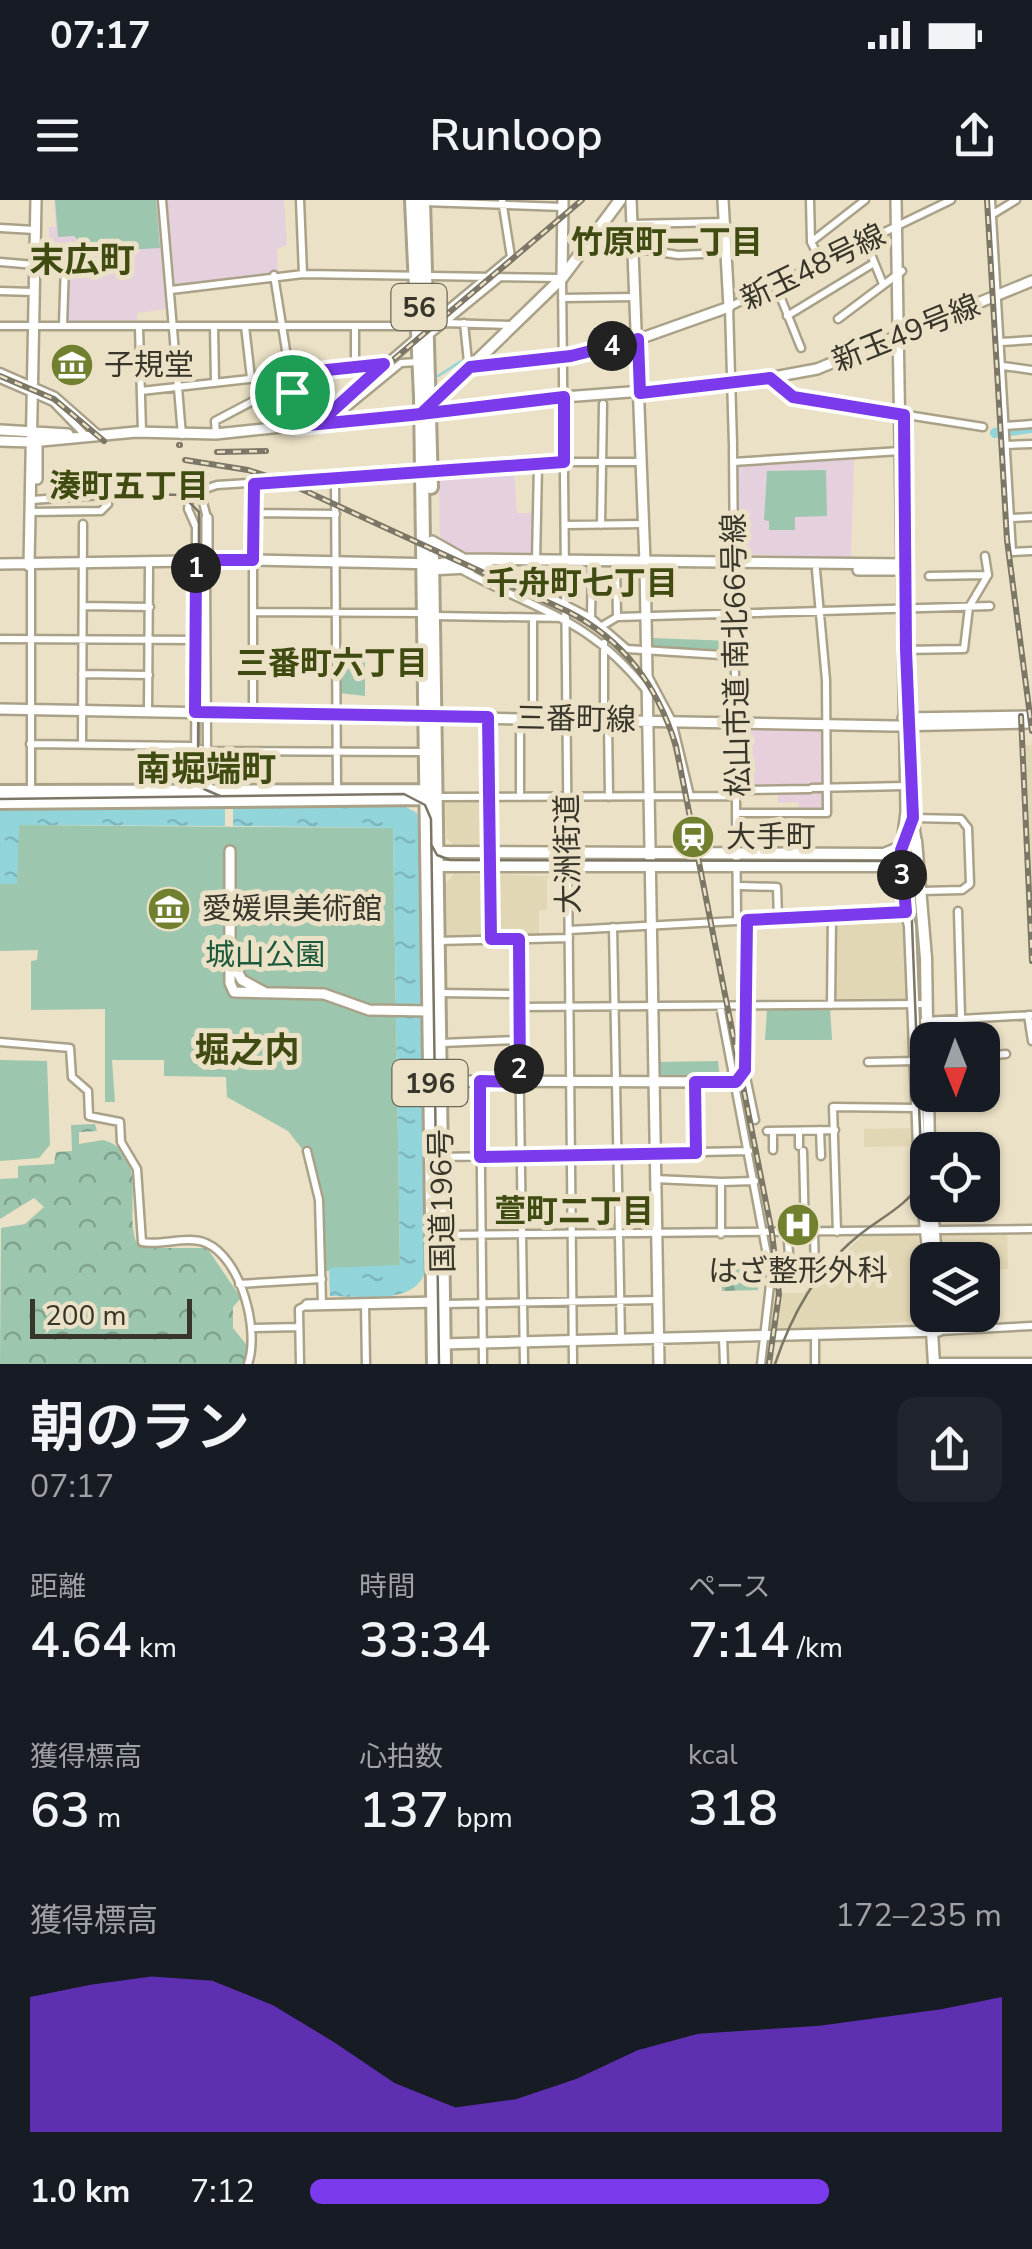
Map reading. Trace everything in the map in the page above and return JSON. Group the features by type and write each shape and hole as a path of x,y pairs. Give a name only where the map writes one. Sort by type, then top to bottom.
{"highway":[{"name":"56","path":"418,201 425,276 430,794"},
{"name":"56","path":"424,331 420,362 427,411"},
{"name":"56","path":"426,471 432,541 428,566"},
{"name":"56","path":"430,716 426,752 430,794"},
{"path":"0,792 30,796 430,794"},
{"path":"337,794 412,799 430,794"},
{"name":"国道196号","path":"430,794 427,815 433,859"},
{"name":"国道196号","path":"430,794 434,993 430,1011 434,1043 439,1344 444,1364"},
{"path":"0,802 30,796"},
{"path":"412,799 427,815"},
{"name":"国道196号","path":"434,1364 439,1344"}],"main road":[{"path":"427,411 557,279 620,200"},
{"path":"739,860 901,850 916,841 923,908 919,1004"},
{"path":"901,850 920,1022"},
{"path":"433,859 489,853 568,859 739,860 902,870 920,885"},
{"path":"433,859 489,866 568,859"},
{"path":"906,912 923,908"},
{"path":"918,1112 931,1242"},
{"path":"931,1222 931,1231"},
{"path":"936,1332 938,1363"}],"street":[{"path":"30,796 36,200"},
{"path":"162,200 182,436"},
{"path":"300,200 302,274"},
{"path":"631,200 644,524 658,1364"},
{"name":"松山市道 南北66号線","path":"724,200 733,446 745,1070 755,1120"},
{"path":"810,200 810,242 822,263"},
{"path":"810,242 865,200"},
{"path":"899,200 907,786 901,850"},
{"name":"新玉48号線","path":"729,307 952,200"},
{"path":"992,200 1012,552 1032,552"},
{"path":"992,215 1016,200"},
{"path":"171,290 302,274 557,279 563,203 418,201"},
{"path":"444,323 510,257 502,203"},
{"path":"632,224 725,222"},
{"path":"0,228 36,230"},
{"path":"866,242 883,284"},
{"path":"634,248 678,255 726,254"},
{"path":"0,262 36,260 64,264 63,325"},
{"path":"788,316 874,263"},
{"path":"838,319 900,272"},
{"path":"274,275 298,426"},
{"path":"318,424 384,364 492,277"},
{"name":"大洲街道","path":"557,279 562,298 564,355 573,1364"},
{"name":"新玉49号線","path":"34,439 142,432 216,434 427,411 731,389 817,369 1032,281"},
{"path":"776,286 801,348"},
{"path":"0,291 35,292"},
{"path":"562,298 636,296"},
{"path":"464,323 470,367 564,355 638,339 729,307"},
{"path":"0,326 354,326 424,331 444,323 512,326"},
{"path":"214,326 215,382"},
{"path":"245,326 251,378"},
{"path":"354,326 356,367"},
{"path":"139,328 142,432"},
{"path":"1001,342 1032,340"},
{"path":"340,421 340,413 392,368 420,362"},
{"path":"141,390 384,364"},
{"path":"1002,366 1032,370"},
{"path":"0,375 62,401 100,434"},
{"path":"770,378 793,397 983,427"},
{"path":"33,390 60,407 86,436"},
{"path":"216,434 215,421 255,400 292,392"},
{"path":"601,525 603,404"},
{"path":"1005,430 1032,424"},
{"path":"0,430 34,439"},
{"path":"0,441 34,439"},
{"path":"1006,445 1032,444"},
{"path":"733,462 902,451"},
{"path":"201,795 194,748 206,640 202,563 190,494 201,494 217,486 426,471 564,462 642,462"},
{"path":"536,562 538,464"},
{"path":"335,480 337,794"},
{"path":"253,713 254,484"},
{"path":"201,494 207,518 193,640 207,752 201,795"},
{"path":"33,512 101,511 108,500 102,495 35,500"},
{"path":"62,499 62,509 68,511"},
{"path":"253,513 336,514"},
{"path":"1010,518 1032,517"},
{"path":"82,744 84,524"},
{"path":"566,525 644,524"},
{"path":"432,541 464,559 485,564 903,567"},
{"path":"903,650 964,649 970,607 988,574 986,556"},
{"path":"428,566 464,559"},
{"path":"0,567 253,562 428,566 464,571 566,618 604,643 647,691"},
{"path":"148,711 149,563"},
{"path":"485,564 591,618 626,649 736,656"},
{"path":"464,571 485,564 566,565"},
{"path":"591,618 592,565"},
{"path":"616,565 616,616"},
{"path":"738,813 827,812 816,568"},
{"path":"928,576 988,574"},
{"path":"83,606 150,607"},
{"path":"602,626 616,616 990,606"},
{"path":"253,612 566,618"},
{"path":"533,618 533,718"},
{"path":"0,638 206,640"},
{"path":"604,643 608,798"},
{"path":"82,674 149,675"},
{"path":"646,674 672,721 690,796"},
{"name":"三番町線","path":"0,709 826,724 1032,719"},
{"path":"488,717 491,939"},
{"path":"520,718 520,798"},
{"path":"30,744 194,748 207,752 426,752"},
{"path":"430,794 608,798 907,786"},
{"path":"907,786 916,841"},
{"path":"901,850 913,818"},
{"path":"913,818 961,819 968,828 970,884 962,890 920,885"},
{"path":"230,851 230,956 234,979 260,991 324,994 364,1008 430,1011"},
{"path":"739,886 776,887 778,918"},
{"path":"958,911 961,1018"},
{"path":"433,940 519,939 652,925 906,912"},
{"path":"832,916 832,1005"},
{"path":"613,928 621,1339"},
{"path":"519,939 524,1364"},
{"path":"434,993 519,994"},
{"path":"519,1007 919,1004"},
{"path":"720,1006 766,1234 772,1298 761,1364"},
{"path":"920,1022 1030,1015 1032,1040"},
{"path":"434,1043 519,1040"},
{"path":"0,1042 70,1048 72,1077 88,1091 89,1116 120,1122 121,1142 137,1169 142,1242 209,1243 239,1284 254,1328 248,1364"},
{"path":"1000,1054 1006,1054"},
{"path":"868,1062 910,1060"},
{"path":"736,1082 745,1070"},
{"path":"435,1081 736,1082"},
{"path":"480,1081 483,1364"},
{"path":"695,1082 696,1153"},
{"path":"836,1232 832,1107 910,1108"},
{"path":"787,1233 790,1272 815,1270 799,1130"},
{"path":"820,1130 821,1156"},
{"path":"773,1150 770,1131 835,1130"},
{"path":"307,1151 319,1200 322,1304"},
{"path":"436,1156 618,1157 748,1151"},
{"path":"655,1178 754,1181"},
{"path":"721,1182 721,1234"},
{"path":"437,1235 1032,1229"},
{"path":"239,1284 322,1278"},
{"path":"300,1364 300,1307 307,1305 657,1300"},
{"path":"364,1304 366,1364"},
{"path":"1000,1328 1032,1326"},
{"path":"254,1328 299,1327"},
{"path":"439,1344 910,1332"},
{"path":"814,1364 815,1334"},
{"path":"724,1336 724,1364"},
{"path":"938,1363 1032,1362"}],"shaded area":[{"path":"54,200 160,200 167,309 137,313 137,321 67,321 68,262 41,250 41,242 49,242 49,227 56,227"},
{"path":"166,200 284,200 287,245 277,249 278,272 175,287"},
{"path":"854,456 851,558 737,554 735,464"},
{"path":"514,471 517,513 535,513 533,556 473,555 440,540 439,476"},
{"path":"740,729 823,730 824,786 740,786"},
{"path":"1020,745 1032,745 1032,891 1027,891"},
{"path":"823,791 821,810 799,810 798,802 778,803 778,792"},
{"path":"484,800 486,845 454,845 446,838 445,801"},
{"path":"454,874 487,875 485,937 447,935 446,883"},
{"path":"495,874 565,877 547,878 547,910 539,910 539,936 493,935"},
{"path":"892,915 904,927 907,1002 834,1002 835,920"},
{"path":"912,1128 910,1146 864,1147 864,1129"},
{"path":"1007,1231 1008,1269 1000,1269 1000,1242 941,1242 940,1232"},
{"path":"774,1233 781,1293 804,1293 816,1276 819,1279 865,1233 918,1236 918,1242 910,1242 910,1322 770,1331 766,1234"}],"green space":[{"path":"55,200 156,200 160,248 87,252 74,236 58,237"},
{"path":"826,470 827,516 795,517 795,530 769,530 769,521 764,520 767,471"},
{"path":"651,638 732,641 733,650 653,647"},
{"path":"339,654 365,654 365,696 339,693"},
{"name":"城山公園","path":"18,825 393,828 400,1266 325,1271 323,1200 312,1155 306,1154 288,1131 227,1097 226,1077 164,1076 164,1060 112,1060 115,1102 105,1102 105,1009 31,1010 31,961 37,960 38,950 0,951 0,884 17,884"},
{"path":"830,1008 832,1040 765,1040 767,1009"},
{"path":"0,1060 47,1061 50,1145 39,1158 0,1161"},
{"path":"718,1061 720,1079 658,1076 658,1062"},
{"path":"95,1124 97,1131 79,1132 79,1144 103,1140 126,1157 133,1184 136,1242 146,1248 207,1248 241,1298 233,1307 233,1328 249,1348 243,1364 0,1364 1,1228 25,1224 44,1207 34,1198 0,1219 0,1179 18,1178 18,1166 54,1164 56,1152 72,1151 71,1125"},
{"path":"758,1267 758,1290 722,1291 722,1268"}],"water":[{"path":"402,805 417,813 421,826 420,1005 396,1005 393,828 233,826 233,806"},
{"path":"225,806 225,826 19,825 17,884 0,884 0,809"},
{"path":"396,1014 423,1017 425,1271 411,1290 399,1294 330,1296 329,1268 400,1265"}],"waterway":[{"path":"438,376 463,360"},
{"path":"840,409 893,417"},
{"path":"995,433 1032,428"}],"tram line":[{"path":"145,494 182,495 199,512 198,776 204,789 220,796"},
{"path":"0,799 404,794 425,805 431,819 439,1364"},
{"path":"431,844 437,855 450,860 884,861 900,864 910,872 922,1181 901,1205 858,1236 830,1263 798,1310 775,1364"}],"railway":[{"path":"309,431 582,200"},
{"path":"987,200 1007,540 1032,731"},
{"path":"0,376 54,399 104,441"},
{"path":"217,452 266,451"},
{"path":"185,460 248,470 286,482 567,611 622,650 648,684 676,746 772,1233 779,1294 769,1364"},
{"path":"1021,716 1032,961"}],"place":[{"name":"子規堂","path":"72,365"},
{"name":"大手町","path":"693,837"},
{"name":"愛媛県美術館","path":"169,909"},
{"name":"はざ整形外科","path":"798,1225"}],"district":[{"name":"竹原町一丁目","path":"667,242"},
{"name":"末広町","path":"82,260"},
{"name":"湊町五丁目","path":"129,486"},
{"name":"千舟町七丁目","path":"582,583"},
{"name":"三番町六丁目","path":"332,663"},
{"name":"南堀端町","path":"206,769"},
{"name":"堀之内","path":"247,1050"},
{"name":"萱町二丁目","path":"574,1211"}],"route":[{"path":"292,392 289,374 384,364 318,419 318,424 421,414 470,367 560,354 571,356 638,339 640,393 770,378 793,397 904,415 906,650 913,818 901,850 906,912 747,920 745,1070 736,1082 695,1082 696,1153 480,1157 480,1081 520,1082 519,939 491,939 488,717 195,712 196,566 206,566 208,560 253,560 254,484 564,462 564,397 494,404 468,408 421,414 412,415 298,426 292,392"}]}
